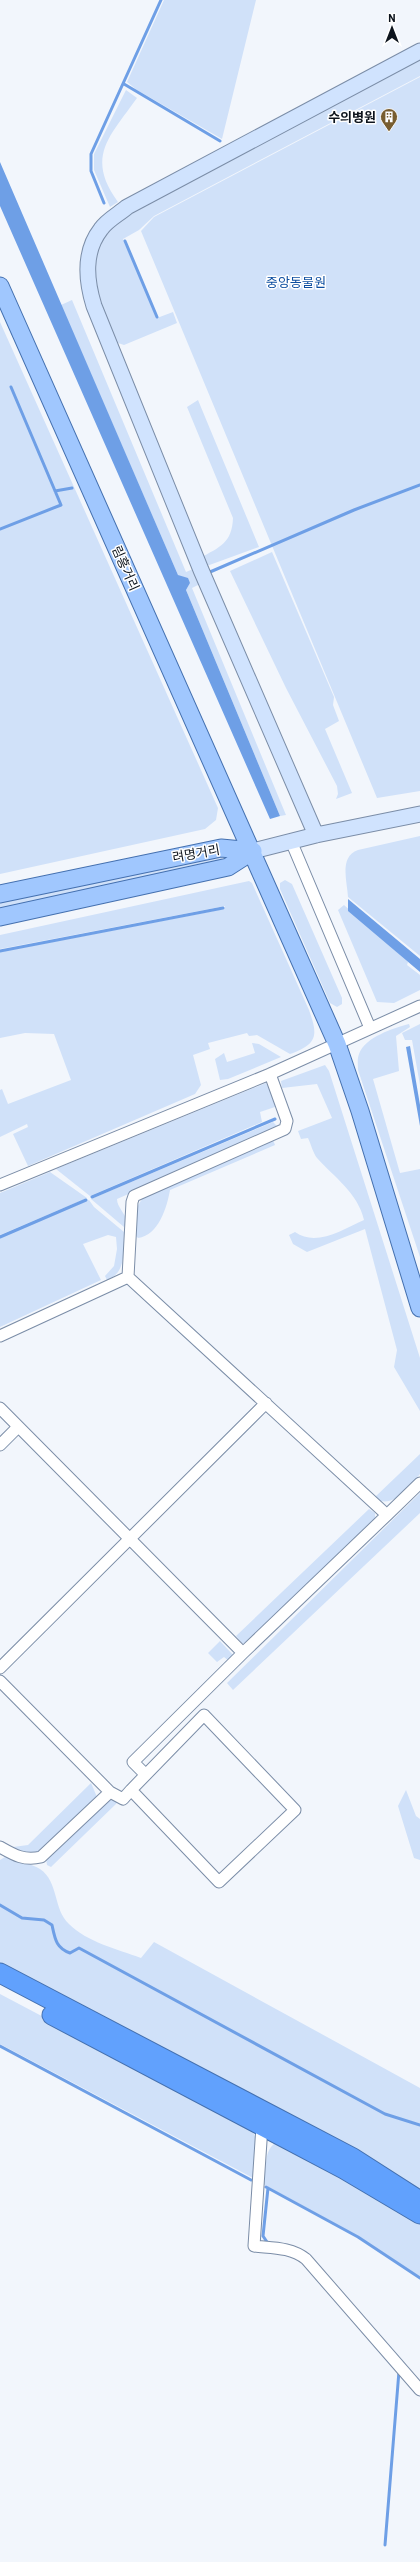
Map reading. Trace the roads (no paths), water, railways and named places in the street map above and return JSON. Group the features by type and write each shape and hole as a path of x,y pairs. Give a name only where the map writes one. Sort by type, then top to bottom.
{"highway":[{"path":"0,1973 353,2158 420,2201"},
{"path":"0,1987 344,2169 420,2214"}],"main road":[{"name":"림흥거리","path":"0,286 337,1044 352,1086 420,1308"},
{"name":"려명거리","path":"0,894 221,848 252,851"},
{"name":"려명거리","path":"0,917 228,867 252,851"}],"street":[{"path":"316,834 201,570 94,306 88,284 87,264 91,249 101,228 127,207 420,51"},
{"path":"252,851 316,834 420,814"},
{"path":"291,841 370,1028"},
{"path":"0,1185 270,1074 420,1006"},
{"path":"128,1277 132,1202 134,1196 274,1136 285,1129 285,1116 270,1074"},
{"path":"0,1336 128,1277"},
{"path":"128,1277 387,1515"},
{"path":"0,1668 131,1540 266,1403"},
{"path":"0,1408 242,1653"},
{"path":"0,1445 18,1427"},
{"path":"145,1774 133,1762 242,1653 420,1483"},
{"path":"0,1681 110,1792 123,1799 145,1774 204,1715 295,1810 219,1882 131,1790"},
{"path":"0,1847 17,1857 30,1860 41,1857 110,1792"},
{"path":"262,2126 254,2246 285,2249 297,2252 306,2259 420,2390"}],"water":[{"path":"0,162 178,575 188,578 190,583 186,590 280,816 270,819 0,206"},
{"path":"348,899 420,959 420,972 348,911"},
{"path":"410,1046 420,1105 420,1126 406,1047"}],"waterway":[{"path":"104,203 91,171 91,154 161,0"},
{"path":"124,84 220,141"},
{"path":"125,241 157,317"},
{"path":"0,529 61,505 11,387"},
{"path":"210,572 354,510 420,485"},
{"path":"55,491 72,488"},
{"path":"0,951 223,908"},
{"path":"92,1197 275,1119"},
{"path":"0,1237 86,1200"},
{"path":"0,1905 22,1918 44,1920 52,1925 57,1942 65,1951 70,1953 79,1948 385,2114 420,2125"},
{"path":"0,2046 251,2180"},
{"path":"266,2187 358,2237 420,2278"},
{"path":"267,2242 263,2236 268,2188"},
{"path":"385,2545 399,2371"}],"place":[{"name":"수의병원","path":"389,132"}],"park label":[{"name":"중앙동물원","path":"296,282"}]}
